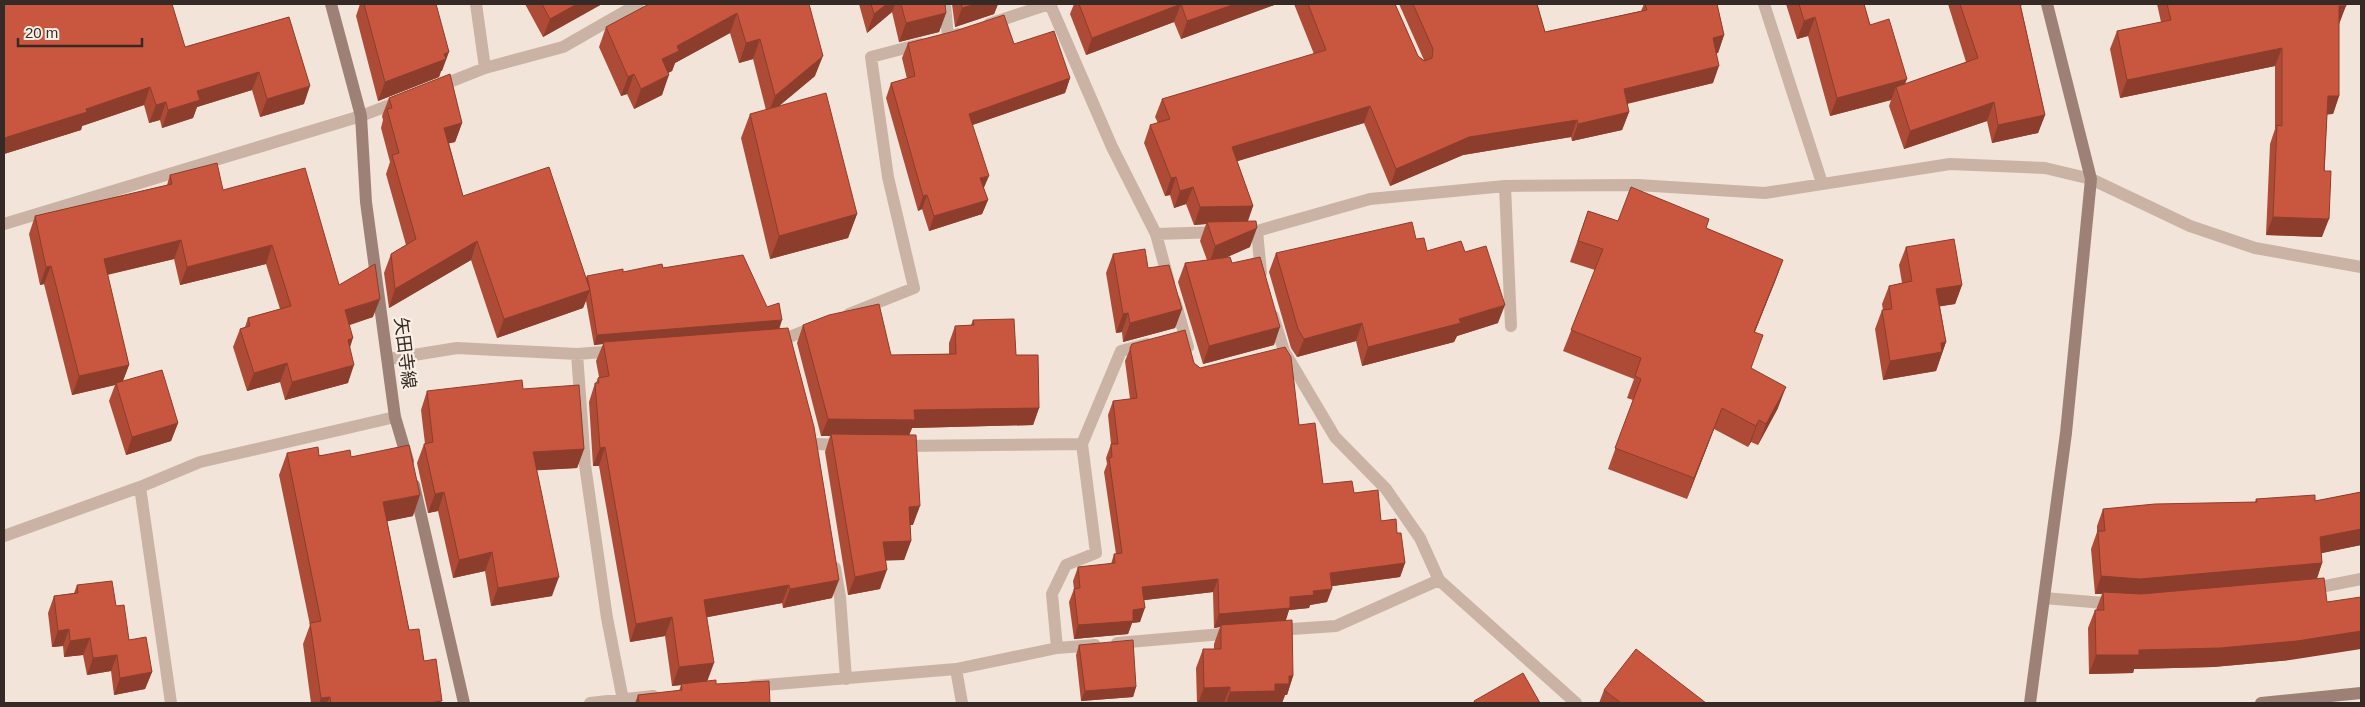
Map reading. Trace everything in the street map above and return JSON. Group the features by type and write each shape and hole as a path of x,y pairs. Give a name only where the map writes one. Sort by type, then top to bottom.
{"street":[{"name":"矢田寺線","path":"331,4 361,116 366,202 389,359 395,417 407,456 464,703"},
{"path":"476,4 485,68"},
{"path":"4,224 361,116 485,68 563,47 638,4"},
{"path":"938,40 945,4"},
{"path":"758,340 788,343 828,322 914,288 888,177 870,57 938,40 1049,4 1112,147 1156,234 1179,335 1192,358"},
{"path":"1764,4 1822,183"},
{"path":"2030,703 2066,433 2091,179 2047,4"},
{"path":"1156,234 1257,231 1370,198 1505,186 1638,185 1765,193 1950,164 2044,168 2091,179 2190,226 2255,248 2361,267"},
{"path":"1505,186 1511,326"},
{"path":"1257,231 1265,288"},
{"path":"1270,306 1280,352 1335,437 1386,489 1420,538 1439,580 1576,703"},
{"path":"1057,648 1052,594 1066,565 1096,553 1082,444 1120,351 1157,341"},
{"path":"389,359 457,348 577,354 634,350"},
{"path":"577,354 585,465 607,618 623,700"},
{"path":"4,536 140,487 200,462 395,417"},
{"path":"814,444 859,445"},
{"path":"886,446 1082,444"},
{"path":"140,487 171,703"},
{"path":"834,559 840,597 846,679"},
{"path":"2298,590 2361,579"},
{"path":"1268,631 1336,626 1439,580"},
{"path":"2044,598 2125,605"},
{"path":"738,687 956,669 1057,648 1248,632"},
{"path":"956,669 962,703"},
{"path":"2261,703 2361,693"},
{"path":"590,703 661,696"}],"building":[{"path":"4,4 172,4 185,47 289,17 310,86 267,99 259,72 197,91 200,100 168,110 166,102 156,105 150,87 86,109 87,112 4,138"},
{"path":"364,4 436,4 449,52 444,54 446,59 385,82"},
{"path":"542,4 577,4 550,19"},
{"path":"649,4 809,4 823,56 775,96 760,39 746,43 737,13 677,46 679,51 662,59 669,75 641,89 634,74 628,77 606,27"},
{"path":"871,4 887,4 874,14"},
{"path":"901,4 945,4 946,13 906,23"},
{"path":"961,4 976,4 962,8"},
{"path":"1079,4 1181,4 1092,38"},
{"path":"1181,4 1235,4 1187,21"},
{"path":"1308,4 1395,4 1418,56 1424,61 1432,58 1433,49 1413,4 1537,4 1545,32 1647,10 1645,4 1717,4 1724,35 1713,38 1719,66 1624,89 1629,112 1578,124 1577,120 1469,137 1396,169 1370,106 1232,147 1253,206 1200,207 1193,187 1180,191 1176,177 1171,178 1150,125 1170,119 1162,99 1326,50"},
{"path":"1799,4 1864,4 1870,25 1889,19 1907,79 1837,98 1815,17 1804,21"},
{"path":"1960,4 2020,4 2045,115 1998,125 1994,102 1910,131 1896,87 1978,58"},
{"path":"2167,4 2346,4 2346,6 2339,6 2339,96 2328,96 2324,171 2331,171 2329,219 2273,217 2277,125 2282,126 2282,48 2127,80 2117,31 2171,20"},
{"path":"1004,15 1014,44 1054,31 1070,78 969,114 989,176 980,178 988,200 934,216 927,195 923,196 891,83 915,76 908,43 955,31"},
{"path":"450,74 462,123 444,128 463,196 549,167 590,290 504,319 477,241 395,289 391,254 416,239 392,155 399,153 387,109 392,108 389,98"},
{"path":"826,93 857,214 779,236 750,114"},
{"path":"217,163 223,190 305,168 339,285 375,264 380,299 345,310 353,338 348,340 354,365 292,382 287,363 254,373 240,329 250,326 248,318 291,306 272,245 187,267 181,240 104,259 129,365 79,376 51,266 46,267 35,216 172,184 170,175"},
{"path":"1631,187 1709,219 1706,228 1783,260 1754,332 1763,335 1751,368 1786,387 1766,424 1759,420 1756,426 1722,408 1694,478 1615,448 1641,379 1635,376 1641,358 1571,330 1603,249 1578,241 1588,211 1618,221"},
{"path":"1256,221 1257,228 1215,246 1207,222"},
{"path":"1412,222 1416,239 1424,238 1427,251 1461,241 1465,252 1486,246 1505,305 1459,319 1461,323 1368,347 1362,323 1304,339 1298,329 1276,253"},
{"path":"1954,239 1962,285 1936,289 1946,342 1941,343 1942,352 1890,361 1882,310 1892,309 1889,286 1912,281 1906,247"},
{"path":"1145,249 1148,268 1169,265 1182,309 1130,323 1128,313 1123,314 1113,254"},
{"path":"743,255 767,307 779,303 782,320 597,335 587,276 623,269 623,272 662,264 663,268"},
{"path":"1230,257 1232,263 1260,257 1280,327 1209,346 1185,263"},
{"path":"879,304 891,355 956,354 955,326 974,325 973,320 1014,319 1016,355 1038,355 1039,408 914,410 915,420 828,419 803,325 829,315"},
{"path":"788,328 814,427 839,580 790,589 789,585 704,600 714,663 679,667 672,617 636,624 605,447 600,448 595,383 599,383 598,378 609,376 603,342"},
{"path":"1185,330 1194,363 1200,368 1285,347 1291,357 1299,425 1315,423 1323,484 1352,481 1354,493 1378,490 1381,521 1396,519 1397,533 1401,533 1405,563 1330,573 1332,589 1313,591 1314,595 1290,597 1290,608 1219,614 1218,579 1142,587 1145,608 1133,610 1133,621 1078,625 1074,589 1080,588 1078,567 1115,563 1114,554 1122,553 1109,458 1112,457 1111,444 1118,444 1113,401 1137,398 1130,348 1132,344"},
{"path":"162,370 178,423 132,437 116,383"},
{"path":"522,380 523,389 579,385 584,449 533,452 559,577 498,588 492,552 459,560 444,492 435,494 424,444 433,442 427,391"},
{"path":"831,434 916,435 920,506 909,507 911,541 883,542 887,570 855,577"},
{"path":"409,445 420,495 383,502 409,630 419,629 424,661 436,659 442,701 429,703 331,703 330,697 321,698 310,623 321,621 287,453 318,447 319,456 350,450 351,457"},
{"path":"2361,492 2361,529 2320,537 2322,563 2140,579 2101,576 2098,531 2105,531 2103,509 2155,504 2257,502 2256,499 2315,495 2315,501"},
{"path":"2324,578 2327,602 2361,597 2361,631 2297,641 2220,648 2139,650 2139,655 2096,655 2095,610 2104,610 2103,592 2141,594"},
{"path":"112,581 116,606 124,605 129,640 146,637 152,672 120,678 117,655 93,658 90,638 70,641 69,629 58,631 54,596 78,593 77,585"},
{"path":"1292,620 1293,676 1289,676 1289,684 1275,684 1275,691 1230,692 1230,687 1204,688 1203,649 1221,649 1221,625"},
{"path":"1133,640 1136,687 1085,691 1079,645"},
{"path":"1636,649 1706,703 1621,703 1604,690"},
{"path":"1523,673 1540,703 1475,703 1474,701"},
{"path":"716,680 716,684 769,681 770,703 639,703 638,695 682,690 681,684"}]}
